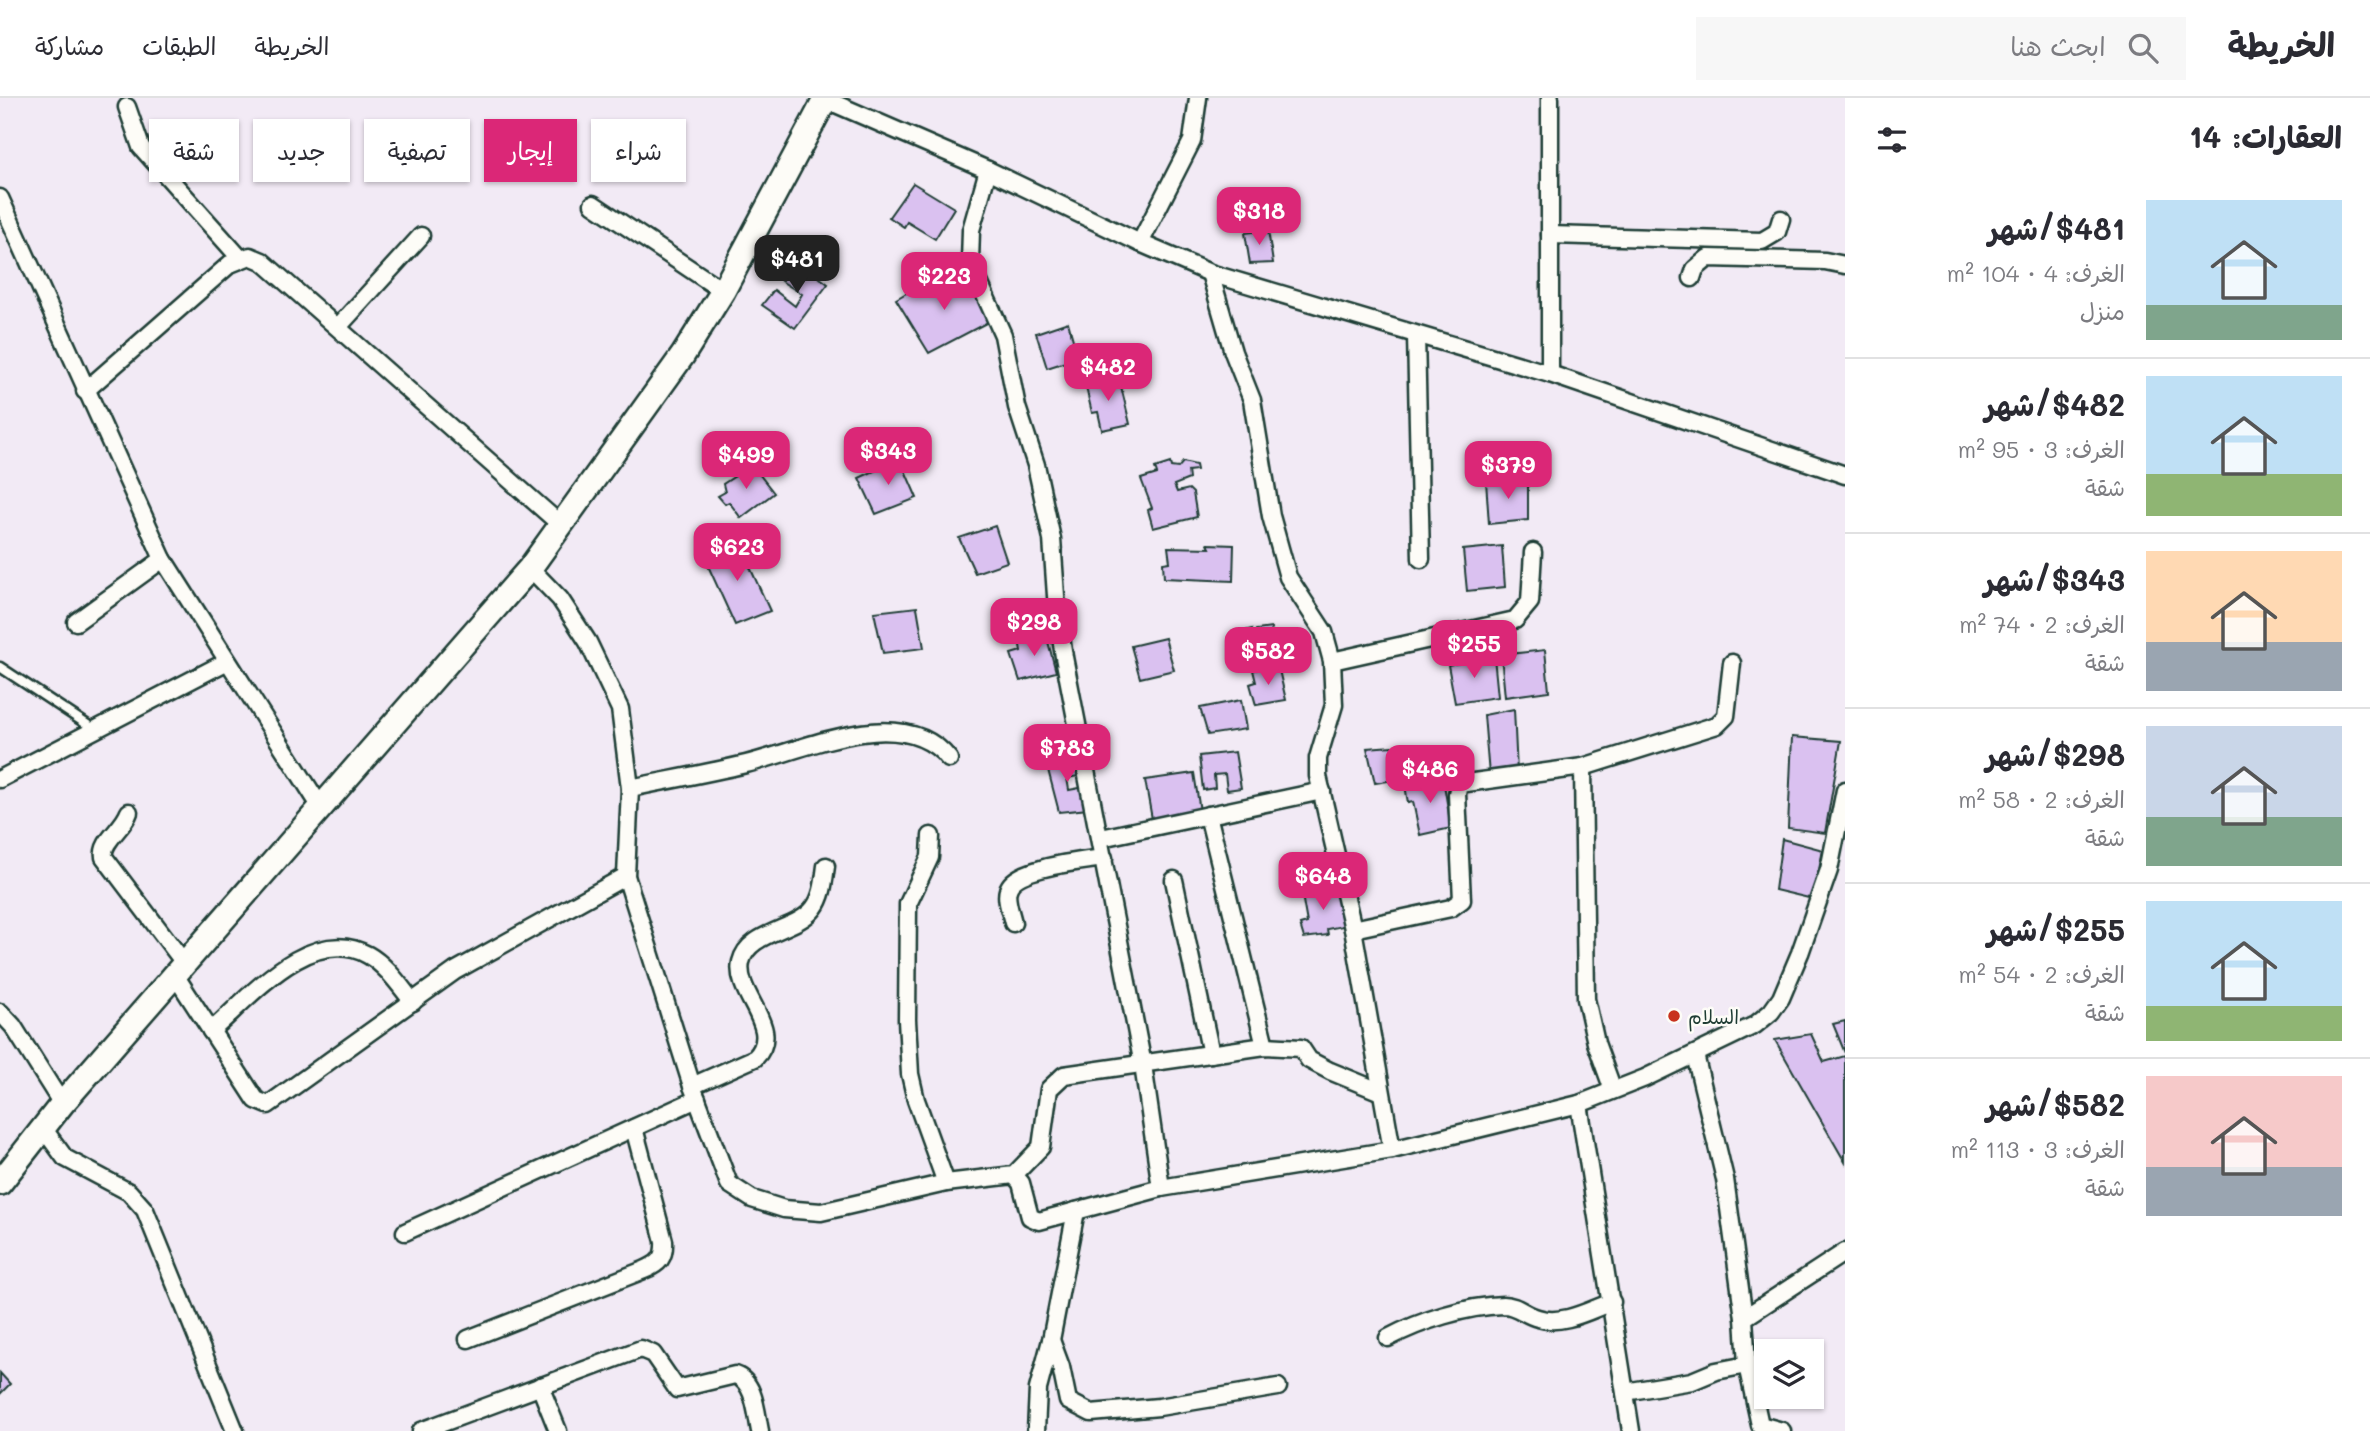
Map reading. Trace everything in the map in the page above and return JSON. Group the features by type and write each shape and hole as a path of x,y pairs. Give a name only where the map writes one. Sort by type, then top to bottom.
{"street":[{"path":"1140,243 1192,141 1198,98"},
{"path":"1550,98 1550,374"},
{"path":"0,1183 62,1104 530,568 682,355 723,291 825,99 988,170 1140,243 1210,273 1550,374 1845,475"},
{"path":"127,107 141,147 240,258"},
{"path":"988,170 971,230 970,262 1003,335 1017,407 1036,465 1052,539 1057,610 1143,1065 1161,1188"},
{"path":"0,198 163,559 226,662 322,809"},
{"path":"593,204 723,291"},
{"path":"1550,235 1762,242 1777,232 1782,219"},
{"path":"338,327 421,236"},
{"path":"85,391 240,258 250,256 262,261 561,525"},
{"path":"1692,278 1695,269 1708,258 1825,261 1845,265"},
{"path":"1210,273 1233,352 1252,400 1271,516 1288,577 1324,632 1332,661 1334,705 1318,758 1322,791 1353,929 1392,1150"},
{"path":"1416,335 1421,559"},
{"path":"1332,661 1515,620 1530,603 1533,552"},
{"path":"76,622 163,559"},
{"path":"530,568 560,599 608,679 620,709 631,788 626,876 694,1092 729,1184 752,1199 784,1209 821,1212 946,1183 1014,1175 1041,1147 1049,1089 1064,1075 1265,1046 1301,1048 1309,1060 1381,1092"},
{"path":"0,779 226,662"},
{"path":"1353,929 1451,908 1461,900 1457,794 1459,784 1583,767 1720,723 1726,716 1732,663"},
{"path":"631,788 866,733 886,731 925,738 940,747 949,759"},
{"path":"1583,767 1586,999 1596,1043 1613,1090"},
{"path":"1014,1175 1021,1183 1034,1220 1161,1188 1392,1150 1579,1104 1695,1055 1755,1025 1772,1012 1837,871 1845,790"},
{"path":"1101,838 1322,791"},
{"path":"129,812 125,822 104,847 104,857 180,969 211,1031 256,1100 268,1105 455,971 626,876"},
{"path":"1208,815 1265,1046"},
{"path":"931,836 930,857 908,904 910,1074 916,1100 946,1183"},
{"path":"1013,923 1007,893 1013,881 1040,869 1104,858"},
{"path":"405,1232 504,1184 634,1128 755,1058 762,1051 765,1035 741,973 743,957 758,941 806,917 816,906 822,891 826,866"},
{"path":"1174,880 1211,1054"},
{"path":"211,1031 290,961 339,946 371,957 413,1002"},
{"path":"0,1012 13,1026 62,1104"},
{"path":"1695,1055 1725,1179 1744,1318 1747,1365 1759,1425 1782,1431"},
{"path":"1579,1104 1631,1431"},
{"path":"43,1128 65,1158 129,1192 145,1210 235,1431"},
{"path":"468,1339 644,1270 663,1257 664,1241 634,1128"},
{"path":"1036,1431 1038,1389 1051,1340 1076,1211"},
{"path":"1744,1318 1845,1252"},
{"path":"1388,1338 1419,1324 1494,1306 1512,1306 1537,1318 1554,1320 1612,1302"},
{"path":"1051,1340 1061,1367 1068,1401 1091,1413 1159,1407 1278,1387"},
{"path":"421,1431 455,1424 540,1386 641,1349 653,1354 677,1389 735,1375 743,1378 750,1388 760,1431"},
{"path":"1625,1392 1692,1381 1716,1371 1747,1365"},
{"path":"540,1386 558,1431"}],"lane":[{"path":"0,667 95,730"}],"building":[{"path":"913,183 954,208 935,239 907,222 904,227 889,217"},
{"path":"1268,230 1273,263 1250,264 1245,233"},
{"path":"796,260 828,284 795,328 762,305 774,290 795,306 802,294 781,281"},
{"path":"934,277 944,289 971,277 992,320 929,353 896,299"},
{"path":"1068,322 1078,358 1047,368 1036,333"},
{"path":"1100,378 1101,383 1119,378 1130,424 1102,430 1098,412 1092,413 1085,383"},
{"path":"900,459 917,498 876,514 859,478"},
{"path":"1183,462 1196,465 1197,470 1188,471 1189,479 1174,485 1177,492 1189,489 1193,493 1197,517 1153,528 1148,510 1152,508 1141,479 1157,474 1155,468 1170,463 1171,467 1178,468"},
{"path":"752,465 774,493 741,518 729,502 725,504 718,496 725,492 723,484"},
{"path":"1528,479 1528,520 1489,524 1486,481"},
{"path":"995,526 1007,562 975,573 959,538"},
{"path":"738,541 770,611 735,625 704,557"},
{"path":"1208,544 1234,545 1233,581 1164,578 1163,563 1170,562 1168,547 1210,548"},
{"path":"1502,546 1505,587 1467,591 1463,550"},
{"path":"917,607 924,648 883,653 874,612"},
{"path":"1271,628 1275,655 1242,662 1236,633 1252,629 1253,636 1257,637 1256,630"},
{"path":"1046,634 1056,672 1020,681 1011,654 1021,651 1019,640"},
{"path":"1165,638 1174,670 1140,678 1131,646"},
{"path":"1545,650 1549,691 1505,697 1501,655"},
{"path":"1494,657 1498,697 1455,703 1448,665"},
{"path":"1270,667 1270,672 1279,670 1286,700 1256,705 1250,684 1256,682 1253,670"},
{"path":"1241,700 1246,729 1208,735 1200,708"},
{"path":"1514,709 1517,772 1489,775 1484,715"},
{"path":"1792,737 1841,741 1825,833 1788,828"},
{"path":"1392,746 1400,779 1375,783 1367,748"},
{"path":"1235,752 1241,788 1227,790 1225,774 1214,775 1215,788 1203,790 1199,756"},
{"path":"1081,757 1084,775 1067,778 1069,790 1085,787 1088,809 1059,812 1046,762"},
{"path":"1194,773 1200,811 1152,819 1145,780"},
{"path":"1443,778 1451,828 1420,835 1413,802 1408,803 1405,785"},
{"path":"1782,839 1823,850 1813,899 1775,890"},
{"path":"1340,886 1348,925 1327,929 1328,935 1304,938 1300,925 1307,923 1302,895"},
{"path":"1845,1021 1845,1053 1833,1024"},
{"path":"1811,1034 1824,1062 1845,1056 1845,1162 1775,1040"},
{"path":"0,1373 10,1384 0,1394"}],"place":[{"name":"السلام","path":"1674,1016"}]}
